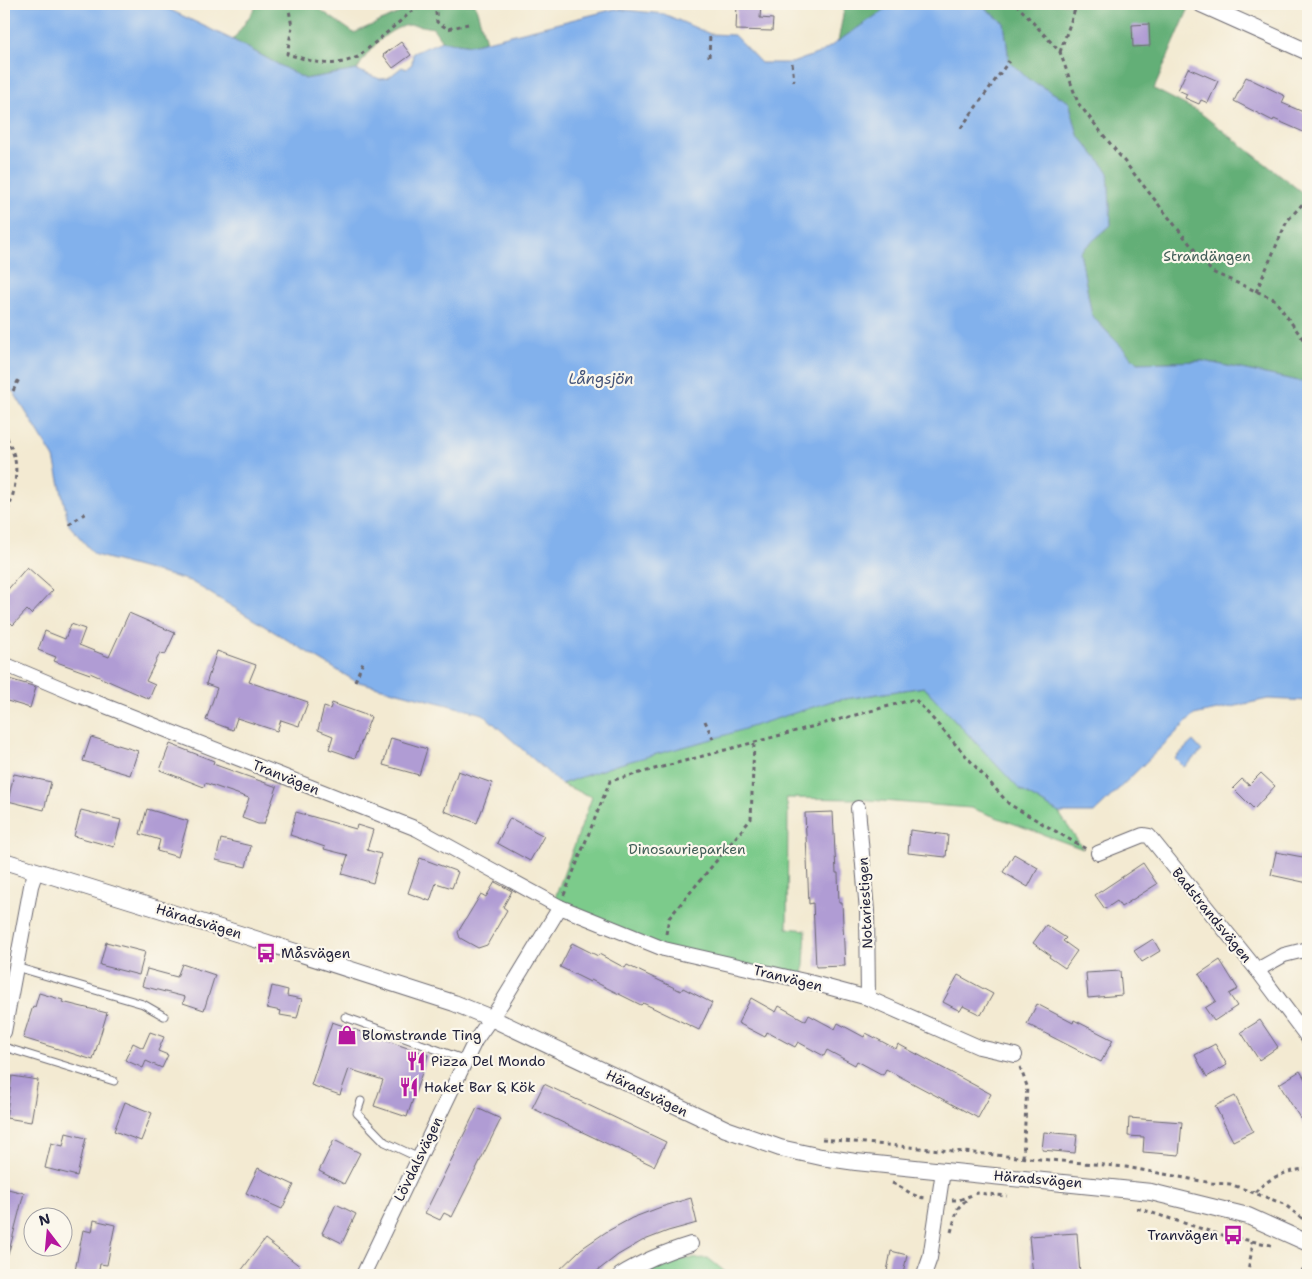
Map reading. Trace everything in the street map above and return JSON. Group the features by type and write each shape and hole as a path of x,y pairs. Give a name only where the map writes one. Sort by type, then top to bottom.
{"street":[{"path":"1201,4 1308,52"},
{"name":"Tranvägen","path":"4,664 75,694 417,829 560,907 664,949 868,998 979,1047 1015,1055"},
{"name":"Notariestigen","path":"858,808 867,911 868,998"},
{"name":"Badstrandsvägen","path":"1098,853 1143,834 1149,836 1257,970 1308,1038"},
{"name":"Häradsvägen","path":"4,861 400,985 491,1018 694,1115 758,1142 821,1158 1151,1192 1248,1216 1308,1243"},
{"path":"4,1032 31,886 36,871"},
{"path":"491,1018 560,907"},
{"path":"1257,970 1284,955 1308,949"},
{"name":"Lövdalsvägen","path":"363,1275 475,1041 491,1018"},
{"path":"924,1275 930,1258 943,1171"},
{"path":"620,1275 637,1264 691,1244"}],"lane":[{"path":"16,967 143,1004 164,1016"},
{"path":"345,1017 466,1060"},
{"path":"4,1047 114,1081"},
{"path":"361,1100 357,1113 371,1128 385,1142 418,1158"}],"path":[{"path":"288,4 292,27 287,54 326,65 358,57 411,12 428,4"},
{"path":"435,4 438,22 448,29 468,24"},
{"path":"1016,4 1060,52 1078,103 1212,272 1274,299 1303,339 1308,340"},
{"path":"1060,52 1078,4"},
{"path":"709,57 710,34"},
{"path":"962,128 1009,61"},
{"path":"792,63 794,81"},
{"path":"1256,292 1287,221 1308,198"},
{"path":"13,391 19,379"},
{"path":"4,430 15,460 14,488 8,512 4,517"},
{"path":"69,525 87,512"},
{"path":"355,681 362,662"},
{"path":"560,907 610,781 916,699 1009,804 1083,848 1098,853"},
{"path":"705,721 714,739"},
{"path":"664,949 669,918 751,818 754,742"},
{"path":"1015,1055 1027,1086 1023,1158"},
{"path":"1255,1192 1272,1178 1297,1169 1308,1168"},
{"path":"1247,1275 1252,1250 1251,1241"},
{"path":"1295,1275 1304,1269"}],"green space":[{"path":"258,4 312,4 354,33 406,10 410,4 475,4 486,41 471,45 442,41 433,28 416,25 404,26 380,40 357,70 305,79 233,40"},
{"path":"845,4 893,4 838,42"},
{"name":"Strandängen","path":"971,4 1180,4 1189,8 1154,89 1199,112 1308,197 1308,383 1203,361 1137,363 1092,316 1080,252 1111,225 1108,171 1078,135 1069,102 1028,79 1009,61 1004,23 981,5"},
{"name":"Dinosaurieparken","path":"924,687 1019,789 1059,813 1083,849 971,808 856,799 786,798 788,811 787,928 806,930 803,981 664,949 553,903 592,797 561,784 616,765 832,701"},
{"path":"708,1258 729,1275 640,1275 664,1260"}],"water":[{"name":"Långsjön","path":"4,4 158,4 233,40 305,79 357,70 380,79 388,78 402,67 406,69 412,64 413,53 442,41 471,45 615,9 664,14 710,34 734,35 761,63 792,63 822,52 893,4 981,5 1004,23 1009,61 1028,79 1069,102 1078,135 1108,171 1111,225 1080,252 1092,316 1137,363 1203,361 1308,383 1308,701 1268,699 1194,715 1094,813 1059,813 1019,789 924,687 832,701 713,739 616,765 561,784 483,714 355,681 190,581 95,555 69,525 54,458 13,391 4,390"},
{"path":"1193,741 1202,751 1184,767 1175,758"}],"building":[{"path":"737,4 761,4 760,18 773,19 772,31 736,30"},
{"path":"1149,24 1150,46 1133,47 1132,25"},
{"path":"401,42 411,55 393,68 383,55"},
{"path":"1188,68 1218,81 1208,103 1201,100 1199,104 1185,98 1187,94 1178,90"},
{"path":"1246,77 1285,96 1282,103 1308,114 1308,134 1274,119 1273,121 1234,101"},
{"path":"27,567 53,590 31,614 27,610 13,625 4,616 4,594"},
{"path":"129,613 175,633 165,655 160,653 146,681 155,685 149,699 90,673 54,661 56,657 38,650 45,631 65,639 71,624 85,629 79,645 109,657"},
{"path":"217,651 256,665 249,682 308,702 299,726 281,720 277,731 237,718 233,730 206,720 217,688 206,684"},
{"path":"9,679 36,687 30,708 4,700"},
{"path":"332,703 371,717 355,758 329,749 333,736 318,730 324,707 330,709"},
{"path":"91,737 138,751 130,775 83,761"},
{"path":"391,738 427,749 419,775 383,765"},
{"path":"170,744 214,761 213,764 277,787 264,824 258,824 242,818 249,798 205,783 204,787 160,770"},
{"path":"458,771 492,783 477,823 444,811"},
{"path":"1261,773 1275,786 1254,809 1233,788 1242,779 1249,785"},
{"path":"14,774 51,782 44,810 8,801"},
{"path":"147,809 188,821 178,857 157,851 160,840 140,834"},
{"path":"81,810 121,820 114,847 74,836"},
{"path":"296,812 356,829 357,825 373,830 367,850 381,854 373,883 342,874 348,855 324,849 325,847 290,835"},
{"path":"833,812 836,873 838,873 839,903 842,903 845,966 816,967 813,903 809,904 805,813"},
{"path":"510,818 544,836 530,861 497,843"},
{"path":"910,830 948,835 946,857 908,853"},
{"path":"221,839 251,846 246,867 216,860"},
{"path":"1276,852 1308,858 1308,883 1271,875"},
{"path":"1014,854 1038,868 1028,887 1003,872"},
{"path":"420,858 458,872 452,888 436,883 430,901 408,893"},
{"path":"1143,863 1157,884 1121,907 1117,901 1105,909 1095,895"},
{"path":"495,882 512,891 503,907 507,910 487,945 478,948 460,938 458,932 481,894 486,897"},
{"path":"1046,925 1066,938 1063,941 1077,951 1065,968 1033,943"},
{"path":"1153,939 1160,951 1142,962 1134,951"},
{"path":"106,942 145,952 139,975 100,965"},
{"path":"572,943 598,956 599,954 625,968 627,965 681,991 683,988 712,1003 699,1030 560,967"},
{"path":"1220,960 1238,989 1229,994 1237,1006 1214,1021 1205,1008 1216,1001 1199,974"},
{"path":"182,964 215,975 204,1010 183,1003 185,997 142,986 147,969 177,977"},
{"path":"1120,971 1122,995 1088,998 1086,973"},
{"path":"958,975 993,994 981,1015 963,1006 960,1011 943,1002"},
{"path":"272,986 288,990 287,996 302,999 297,1018 280,1015 281,1011 267,1008"},
{"path":"39,993 63,1000 62,1002 107,1013 93,1060 23,1038"},
{"path":"751,998 776,1012 779,1006 806,1021 809,1015 835,1029 838,1023 864,1037 866,1033 896,1049 898,1044 991,1094 978,1118 886,1069 883,1075 857,1061 855,1065 827,1050 824,1056 798,1042 795,1047 767,1032 765,1037 738,1023"},
{"path":"1037,1004 1073,1023 1074,1020 1113,1040 1101,1062 1027,1024"},
{"path":"1260,1020 1278,1047 1259,1060 1241,1032"},
{"path":"332,1022 428,1055 407,1117 374,1106 383,1080 349,1069 340,1095 311,1085"},
{"path":"150,1032 164,1037 158,1051 168,1055 162,1068 146,1061 143,1068 125,1060 133,1043 143,1048"},
{"path":"1215,1044 1227,1065 1207,1077 1195,1055"},
{"path":"1300,1071 1308,1084 1308,1131 1279,1084"},
{"path":"12,1076 38,1080 31,1122 6,1118"},
{"path":"544,1084 666,1142 654,1166 532,1108"},
{"path":"1235,1096 1253,1131 1233,1141 1215,1106"},
{"path":"125,1102 152,1113 141,1141 114,1131"},
{"path":"477,1108 501,1119 452,1217 444,1213 440,1220 425,1213"},
{"path":"1129,1118 1182,1122 1179,1155 1143,1152 1144,1137 1128,1136"},
{"path":"1044,1132 1077,1135 1075,1153 1042,1150"},
{"path":"66,1133 86,1138 77,1176 45,1168 51,1143 63,1146"},
{"path":"334,1140 360,1153 344,1184 319,1171"},
{"path":"258,1168 294,1185 282,1209 246,1193"},
{"path":"4,1188 24,1193 8,1255 4,1255"},
{"path":"691,1198 697,1223 642,1241 618,1255 592,1275 554,1275 581,1249 606,1232 632,1218"},
{"path":"336,1204 356,1214 342,1243 322,1233"},
{"path":"94,1220 115,1225 107,1265 100,1264 98,1275 75,1271 83,1230 92,1232"},
{"path":"1077,1233 1080,1275 1033,1275 1029,1236"},
{"path":"265,1239 301,1267 295,1275 238,1275"},
{"path":"891,1251 907,1255 903,1274 887,1271"}],"place":[{"name":"Måsvägen","path":"266,953"},
{"name":"Blomstrande Ting","path":"347,1035"},
{"name":"Pizza Del Mondo","path":"416,1061"},
{"name":"Haket Bar & Kök","path":"409,1087"},
{"name":"Tranvägen","path":"1233,1235"}]}
